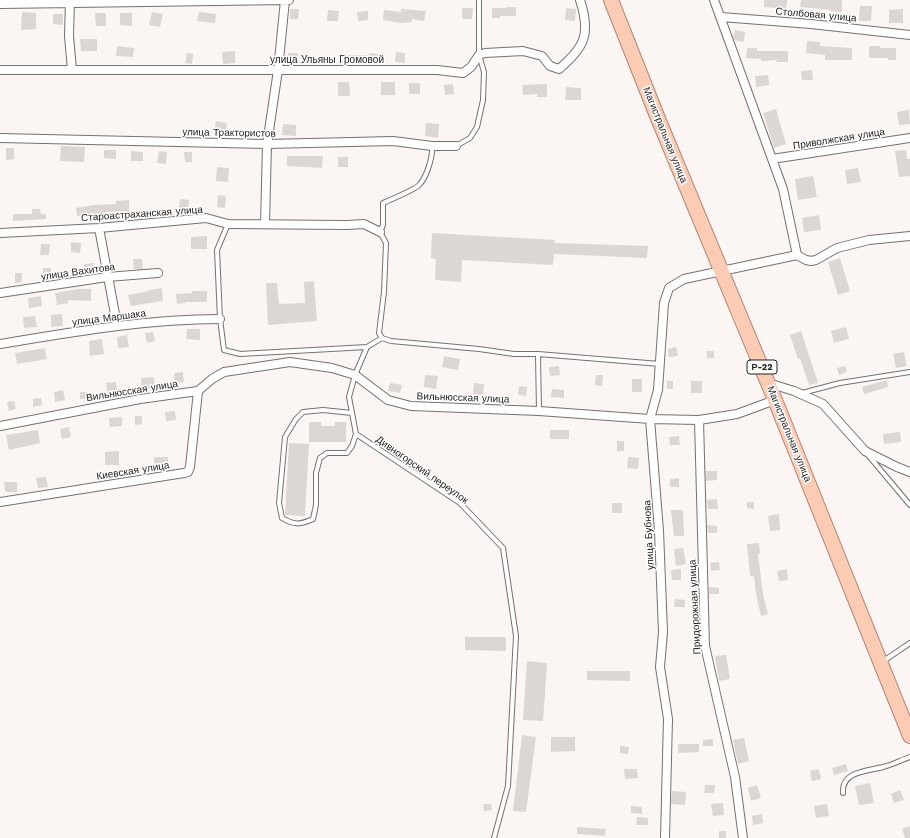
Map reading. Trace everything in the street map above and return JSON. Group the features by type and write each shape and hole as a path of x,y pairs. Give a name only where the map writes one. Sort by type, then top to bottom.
{"highway":[{"name":"Магистральная улица","path":"611,0 657,116 775,400 910,736"}],"street":[{"path":"265,224 267,144 278,70 285,0"},
{"path":"0,4 70,1 289,0"},
{"path":"479,55 485,53 523,51 542,56 550,66 559,69 575,56 585,38 585,15 580,0"},
{"path":"714,0 783,189 797,255 811,261 816,260 843,246 869,240 910,236"},
{"path":"70,1 69,36 72,70"},
{"name":"Столбовая улица","path":"721,17 811,24 910,35"},
{"name":"улица Ульяны Громовой","path":"0,70 437,70 463,73 471,67 479,55"},
{"name":"улица Трактористов","path":"0,138 267,144 393,141 432,146 456,146"},
{"name":"Приволжская улица","path":"772,159 910,138"},
{"name":"Староастраханская улица","path":"0,233 99,228 206,218 228,224 364,224 380,232"},
{"path":"99,228 117,325"},
{"name":"улица Бубнова","path":"665,838 668,719 660,667 663,632 659,532 650,419 658,390 664,303 669,288 684,279 797,255"},
{"name":"улица Вахитова","path":"0,293 107,277 158,273"},
{"name":"улица Маршака","path":"0,344 117,325 190,319 220,319"},
{"name":"Вильнюсская улица","path":"0,426 140,399 198,391 212,379 224,372 290,362 332,368 355,375 388,400 411,406 539,411 650,419 699,420 737,414 775,400"},
{"path":"768,383 824,404 865,452 910,472"},
{"name":"Киевская улица","path":"0,502 184,474 188,472 190,467 198,391"},
{"name":"Придорожная улица","path":"699,420 705,646 736,777 743,838"}],"lane":[{"path":"456,146 470,138 477,127 483,100 484,72 479,55 479,0"},
{"path":"432,146 433,154 430,165 419,185 383,203 383,225 380,232 386,243 384,292 379,333 382,338 391,341 479,349 514,354 538,354 660,364"},
{"path":"228,224 217,250 220,319 224,350 240,354 367,346 382,338"},
{"path":"352,413 323,410 303,412 296,419 286,437 279,503 282,518 292,524 305,523 313,519 316,505 316,473 320,458 327,453 347,452 352,446 356,434 349,397 355,375 367,346"},
{"path":"538,354 539,411"},
{"path":"800,394 840,383 910,372"},
{"name":"Дивногорский переулок","path":"356,434 460,503 503,548 516,636 508,786 494,838"},
{"path":"865,452 910,505"},
{"path":"881,663 910,644"},
{"path":"843,793 842,788 848,778 859,772 884,767 910,757"}],"building":[{"path":"764,0 787,0 786,9 764,7"},
{"path":"801,0 842,0 842,12 800,7"},
{"path":"860,6 872,6 871,21 859,21"},
{"path":"516,7 516,16 500,16 500,18 492,18 492,8"},
{"path":"462,8 473,8 472,19 462,19"},
{"path":"566,8 576,9 575,21 565,20"},
{"path":"290,9 299,9 298,19 290,19"},
{"path":"401,9 426,11 424,21 412,19 412,22 401,23 383,20 384,10 401,12"},
{"path":"903,9 903,23 889,23 889,10"},
{"path":"328,10 339,11 338,21 327,21"},
{"path":"368,11 368,20 358,21 357,12"},
{"path":"22,12 36,13 36,29 21,30"},
{"path":"152,12 163,14 160,27 149,25"},
{"path":"199,12 216,14 215,23 197,21"},
{"path":"95,13 106,13 106,26 96,26"},
{"path":"120,13 132,13 132,26 120,25"},
{"path":"53,14 63,14 63,25 53,24"},
{"path":"735,30 745,32 744,42 734,40 733,37"},
{"path":"80,39 97,39 97,51 81,51"},
{"path":"807,41 820,42 820,46 852,48 852,60 825,60 825,55 806,53"},
{"path":"117,46 134,48 133,57 116,56"},
{"path":"869,46 896,48 896,60 888,60 888,58 869,58"},
{"path":"747,48 757,48 757,51 788,51 788,62 776,62 777,60 761,61 761,59 746,58"},
{"path":"235,51 235,63 223,64 222,52"},
{"path":"396,52 405,53 405,63 395,62"},
{"path":"187,53 193,54 192,64 185,63"},
{"path":"288,53 298,53 298,63 287,63"},
{"path":"369,53 378,54 378,63 358,62 358,64 345,64 345,55 369,55"},
{"path":"812,70 813,80 802,80 801,71"},
{"path":"768,75 769,85 756,87 755,76"},
{"path":"338,82 349,82 350,96 338,96"},
{"path":"381,82 395,82 395,95 381,95"},
{"path":"409,83 420,83 420,94 409,94"},
{"path":"453,84 454,94 445,95 444,85"},
{"path":"547,84 547,97 537,97 537,94 523,95 522,85"},
{"path":"566,87 581,88 581,100 565,100"},
{"path":"776,109 786,144 774,148 763,113"},
{"path":"909,110 910,124 899,125 897,112"},
{"path":"216,121 227,123 225,135 214,133"},
{"path":"426,123 439,124 438,138 425,136"},
{"path":"283,124 296,125 296,136 282,135"},
{"path":"61,146 85,147 84,162 60,161"},
{"path":"6,148 14,148 14,159 6,160"},
{"path":"104,150 116,150 116,159 104,158"},
{"path":"906,150 907,159 910,159 910,176 899,177 895,151"},
{"path":"131,151 143,152 143,161 131,161"},
{"path":"159,151 167,152 166,164 157,163"},
{"path":"184,152 192,152 192,162 185,162"},
{"path":"287,156 323,156 322,168 287,166"},
{"path":"338,157 348,157 348,167 338,167"},
{"path":"217,167 229,168 228,182 216,181"},
{"path":"858,168 861,182 847,184 845,170"},
{"path":"813,176 817,197 798,200 795,179"},
{"path":"218,195 226,196 225,208 217,207"},
{"path":"180,199 189,200 188,211 179,210"},
{"path":"129,200 129,211 105,212 105,216 95,217 94,213 77,216 76,208 116,204 116,201"},
{"path":"32,209 40,209 41,214 46,214 46,219 13,221 13,214 32,214"},
{"path":"819,215 821,230 804,232 802,218"},
{"path":"432,233 555,240 554,243 648,246 647,258 554,254 553,265 462,260 461,282 435,280 436,259 431,258"},
{"path":"207,236 207,249 191,249 191,237"},
{"path":"71,242 81,243 80,253 71,252"},
{"path":"41,244 50,244 49,255 40,255"},
{"path":"840,258 850,291 838,295 828,262"},
{"path":"133,259 142,259 143,269 134,269"},
{"path":"94,263 94,273 85,275 84,264"},
{"path":"43,268 51,268 51,278 43,278"},
{"path":"15,273 22,273 22,282 15,283"},
{"path":"314,281 317,321 268,325 266,283 277,283 279,304 305,303 304,282"},
{"path":"162,288 163,301 131,306 128,295"},
{"path":"78,289 91,289 91,301 68,300 68,303 57,305 55,293"},
{"path":"192,291 207,291 207,302 185,302 177,304 176,294 192,293"},
{"path":"41,296 42,306 29,308 28,298"},
{"path":"62,314 63,326 51,327 51,315"},
{"path":"35,316 37,327 24,328 23,317"},
{"path":"846,327 849,339 834,343 831,331"},
{"path":"187,329 200,329 200,340 186,339"},
{"path":"801,331 818,383 809,385 790,335"},
{"path":"153,332 155,341 147,343 145,333"},
{"path":"127,335 129,347 118,348 117,337"},
{"path":"102,339 104,354 90,356 89,341"},
{"path":"676,347 678,356 669,357 668,349"},
{"path":"45,348 47,359 17,364 15,353"},
{"path":"707,351 714,351 714,358 707,358"},
{"path":"904,352 907,366 896,368 893,354"},
{"path":"444,356 460,359 458,370 442,367"},
{"path":"559,366 560,375 550,376 549,367"},
{"path":"845,366 847,372 839,375 837,368"},
{"path":"183,372 184,382 175,383 174,373"},
{"path":"425,375 438,376 436,389 424,387"},
{"path":"596,375 603,375 602,386 595,385"},
{"path":"154,377 155,388 142,389 141,378"},
{"path":"632,379 642,379 642,392 632,392"},
{"path":"887,380 888,387 864,394 862,387"},
{"path":"667,381 673,381 673,389 667,389"},
{"path":"691,381 702,381 702,393 691,393"},
{"path":"116,382 118,394 108,395 106,383"},
{"path":"390,383 402,385 400,393 388,391"},
{"path":"474,383 484,384 483,396 473,394"},
{"path":"519,386 527,387 526,396 518,395"},
{"path":"552,389 564,390 564,398 551,397"},
{"path":"63,390 65,400 55,402 54,392"},
{"path":"80,392 88,392 88,399 80,399"},
{"path":"41,398 42,405 33,407 33,399"},
{"path":"14,401 16,409 9,411 7,402"},
{"path":"175,411 176,420 166,421 165,412"},
{"path":"135,416 142,416 142,424 135,425"},
{"path":"122,417 122,426 110,427 109,418"},
{"path":"309,422 321,422 321,426 335,426 335,422 346,422 346,442 309,442"},
{"path":"69,427 71,437 62,439 60,429"},
{"path":"38,430 40,443 9,450 6,435"},
{"path":"550,430 569,430 569,439 550,439"},
{"path":"900,432 901,442 884,444 883,434"},
{"path":"679,436 680,445 670,445 669,437"},
{"path":"617,441 624,441 624,451 617,451"},
{"path":"289,443 309,444 305,516 285,515"},
{"path":"119,451 119,465 105,465 105,452"},
{"path":"154,457 168,457 168,468 155,469"},
{"path":"628,457 639,458 638,469 627,468"},
{"path":"706,471 717,471 717,480 706,481"},
{"path":"46,477 48,487 38,488 36,478"},
{"path":"679,478 679,487 670,487 670,479"},
{"path":"4,482 17,482 17,492 5,492"},
{"path":"717,499 718,509 708,509 707,500"},
{"path":"747,502 754,502 754,509 747,508"},
{"path":"612,503 622,503 622,513 612,513"},
{"path":"671,510 683,510 684,536 674,536"},
{"path":"779,514 780,530 770,531 768,516"},
{"path":"707,525 717,526 717,533 708,533"},
{"path":"759,543 760,553 758,554 763,594 768,614 761,616 754,576 750,576 747,544"},
{"path":"683,548 686,564 676,566 674,549"},
{"path":"719,562 720,570 711,571 710,563"},
{"path":"681,569 681,580 672,580 671,570"},
{"path":"787,569 788,580 779,581 777,571"},
{"path":"709,587 719,588 719,594 709,594"},
{"path":"675,599 685,600 685,607 674,607"},
{"path":"465,637 506,637 506,651 465,650"},
{"path":"726,655 730,679 719,681 715,656"},
{"path":"527,661 547,663 543,721 523,720"},
{"path":"587,671 630,671 630,681 587,680"},
{"path":"522,735 536,737 526,812 513,811"},
{"path":"551,737 575,737 575,751 551,752"},
{"path":"744,738 749,761 738,764 733,740"},
{"path":"713,739 713,746 703,746 703,740"},
{"path":"678,744 699,744 699,752 678,753"},
{"path":"620,746 629,747 628,754 620,753"},
{"path":"846,764 848,771 834,775 832,768"},
{"path":"624,769 637,769 638,778 625,779"},
{"path":"819,769 821,779 812,781 810,771"},
{"path":"870,783 874,803 859,805 855,786"},
{"path":"705,785 715,785 714,793 704,793"},
{"path":"757,785 761,798 751,801 748,788"},
{"path":"900,790 904,800 894,803 891,794"},
{"path":"672,791 686,792 685,805 671,804"},
{"path":"723,803 724,815 713,816 711,804"},
{"path":"483,804 491,804 492,810 484,811"},
{"path":"827,804 829,816 816,818 814,806"},
{"path":"631,806 642,807 642,814 631,813"},
{"path":"762,814 763,823 753,825 752,816"},
{"path":"637,817 648,818 648,825 636,825"},
{"path":"910,826 910,838 905,838 902,829"},
{"path":"577,827 606,829 605,836 577,834"},
{"path":"719,831 726,831 726,838 719,838"}]}
